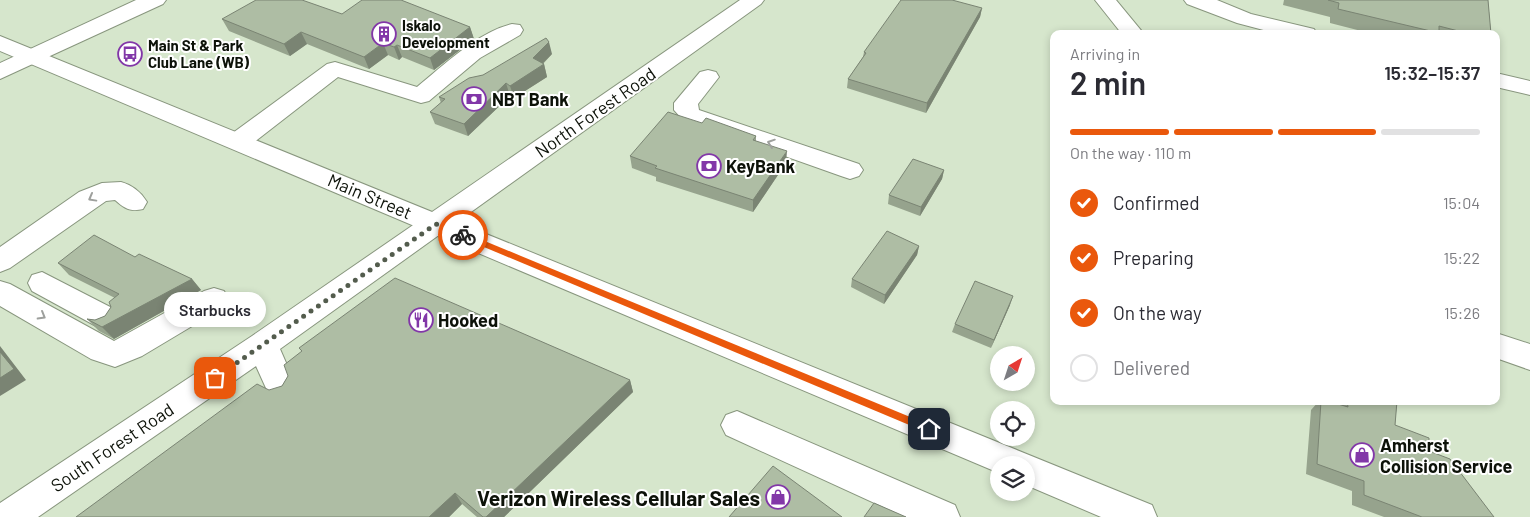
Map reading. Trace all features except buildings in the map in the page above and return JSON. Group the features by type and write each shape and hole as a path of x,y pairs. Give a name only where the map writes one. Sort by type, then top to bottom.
{"main road":[{"path":"0,72 148,2 156,0"},
{"name":"North Forest Road","path":"436,224 754,0"},
{"path":"1105,0 1130,30"},
{"path":"1194,0 1209,4 1244,19 1289,30"},
{"path":"239,141 336,68 421,96 472,53 512,30"},
{"name":"Main Street","path":"0,43 994,456"},
{"path":"448,73 472,82"},
{"path":"708,77 686,103 686,110 691,115 850,170"},
{"path":"1500,81 1530,88"},
{"path":"0,261 88,199 102,192 121,191 134,202"},
{"name":"South Forest Road","path":"9,517 263,345 436,224"},
{"path":"42,282 106,318"},
{"path":"0,292 102,350 115,354 131,348 214,299"},
{"path":"263,345 281,388"},
{"path":"1500,347 1530,357"},
{"path":"737,425 943,517"},
{"path":"1035,473 1140,517"}],"way so far":[{"path":"215,378 436,224 463,235"}],"place":[{"name":"Iskalo Development","path":"384,34"},
{"name":"Main St & Park Club Lane (WB)","path":"130,54"},
{"name":"NBT Bank","path":"474,99"},
{"name":"KeyBank","path":"709,166"},
{"name":"Hooked","path":"421,320"},
{"name":"Starbucks","path":"215,378"},
{"name":"Amherst Collision Service","path":"1362,455"},
{"name":"Verizon Wireless Cellular Sales","path":"778,497"}],"route":[{"path":"463,235 929,429"}]}
